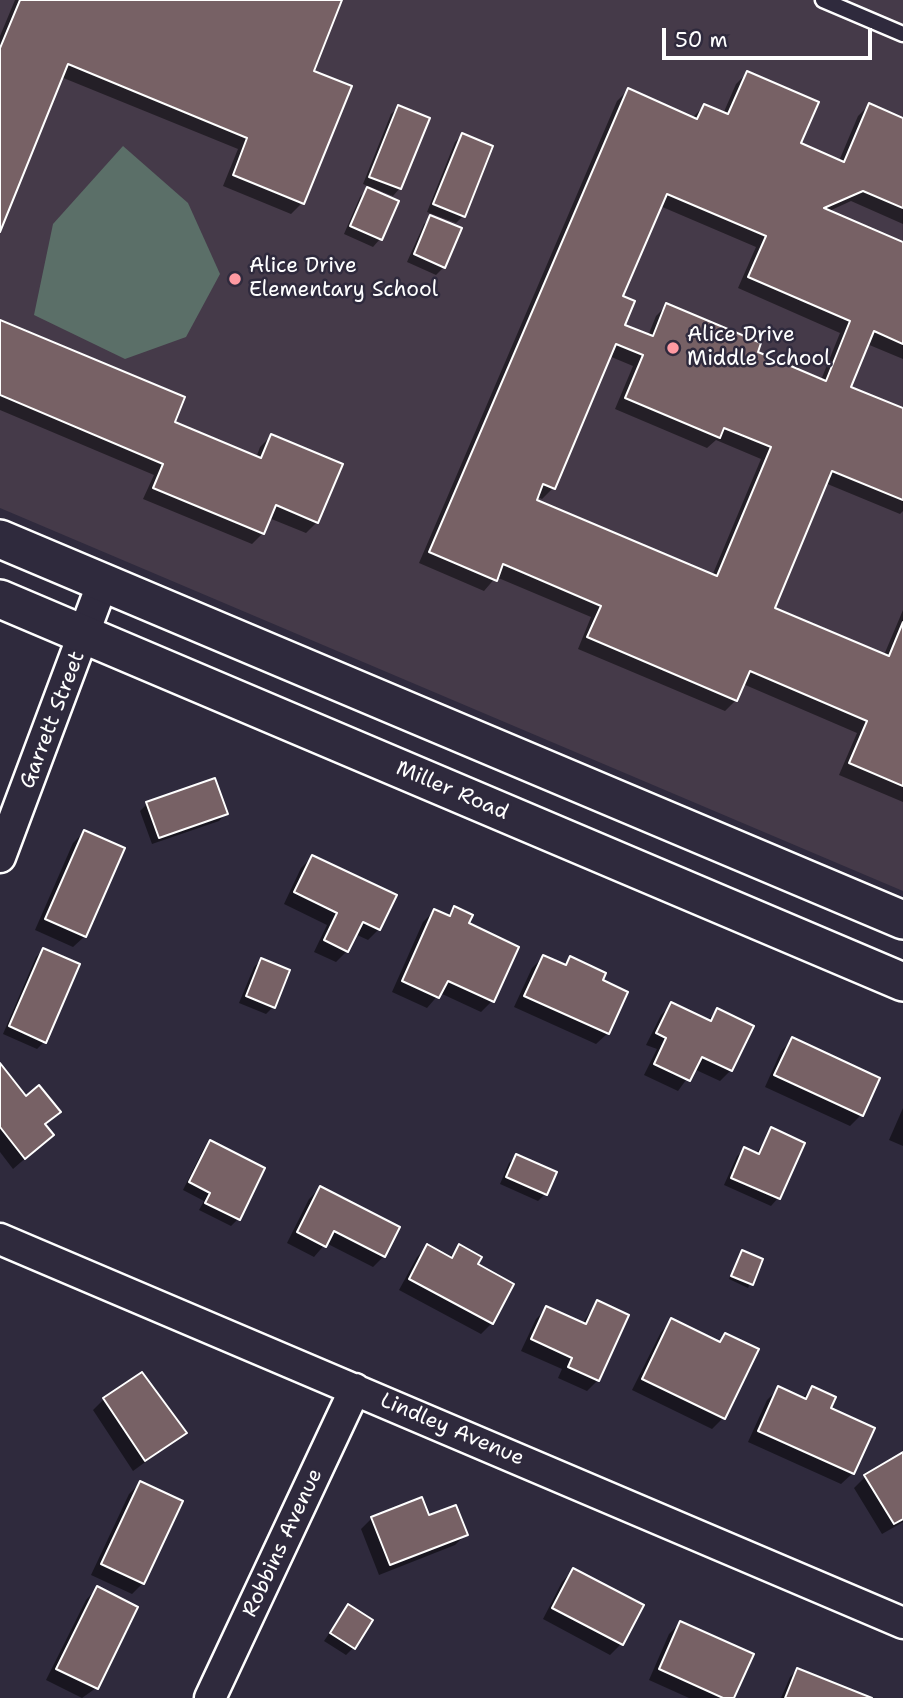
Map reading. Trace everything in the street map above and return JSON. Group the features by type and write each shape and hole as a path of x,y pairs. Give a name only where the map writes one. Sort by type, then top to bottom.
{"street":[{"path":"0,539 903,920"},
{"name":"Garrett Street","path":"0,857 103,582"},
{"name":"Miller Road","path":"0,599 903,982"},
{"name":"Lindley Avenue","path":"0,1239 903,1623"},
{"name":"Robbins Avenue","path":"210,1698 355,1389"}],"lane":[{"path":"823,0 903,34"}],"shaded area":[{"path":"0,0 903,0 903,891 0,508"}],"green space":[{"path":"123,146 188,203 220,274 186,337 125,359 34,315 53,224"}],"building":[{"name":"Alice Drive Elementary School","path":"20,0 342,0 314,71 352,86 304,204 233,175 247,138 68,64 0,232 0,48"},
{"name":"Alice Drive Middle School","path":"747,71 819,102 801,143 844,162 869,103 903,118 903,208 863,191 824,208 903,242 903,344 874,331 851,387 903,408 903,500 832,471 775,608 889,656 903,622 903,786 849,763 867,721 750,671 737,701 587,637 601,606 503,564 497,581 429,552 628,88 697,119 704,104 728,114","holes":["667,194 766,236 748,277 850,321 826,381 758,352 761,343 666,303 653,336 625,325 635,301 623,296","616,344 643,355 625,398 720,438 724,428 771,447 717,576 537,500 543,484 555,489"]},
{"path":"398,105 430,118 401,189 369,177"},
{"path":"462,133 493,146 465,217 433,204"},
{"path":"367,187 399,201 382,240 350,226"},
{"path":"430,215 462,228 445,268 414,254"},
{"path":"0,320 185,397 175,422 261,458 271,434 343,464 318,523 276,505 264,534 153,488 163,464 0,395"},
{"path":"215,778 228,814 159,838 146,802"},
{"path":"84,830 125,848 86,937 45,919"},
{"path":"312,855 397,895 380,930 363,922 348,952 324,940 337,913 294,892"},
{"path":"454,906 473,915 469,923 519,947 494,1002 448,981 439,998 402,981 434,909 450,916"},
{"path":"43,948 80,964 46,1043 9,1026"},
{"path":"543,955 566,965 570,956 606,973 603,980 628,992 609,1034 524,996"},
{"path":"261,958 290,970 275,1008 246,996"},
{"path":"671,1002 711,1021 717,1008 754,1026 732,1071 702,1057 690,1081 654,1064 666,1038 656,1033"},
{"path":"792,1037 880,1078 863,1116 774,1075"},
{"path":"0,1063 26,1096 39,1085 61,1112 45,1124 54,1135 25,1159 0,1127"},
{"path":"771,1127 805,1143 780,1199 731,1178 744,1147 759,1154"},
{"path":"210,1140 265,1168 240,1220 205,1203 210,1193 189,1182"},
{"path":"516,1154 557,1172 547,1195 506,1177"},
{"path":"320,1186 400,1227 385,1257 334,1231 326,1247 297,1232"},
{"path":"427,1244 452,1258 459,1244 482,1257 478,1264 514,1284 493,1324 409,1279"},
{"path":"742,1250 763,1259 753,1285 731,1276"},
{"path":"597,1300 629,1315 599,1381 568,1367 572,1358 531,1339 546,1306 586,1324"},
{"path":"671,1318 720,1342 725,1333 759,1349 725,1419 642,1379"},
{"path":"142,1372 187,1433 145,1461 103,1398"},
{"path":"778,1386 806,1399 812,1386 836,1397 831,1408 875,1428 854,1474 758,1431"},
{"path":"903,1452 903,1519 894,1524 864,1475"},
{"path":"140,1481 183,1501 144,1584 101,1564"},
{"path":"422,1497 429,1515 456,1505 468,1535 390,1565 371,1517"},
{"path":"573,1568 644,1605 623,1645 552,1608"},
{"path":"97,1586 138,1607 98,1689 56,1669"},
{"path":"348,1604 373,1620 355,1649 330,1633"},
{"path":"680,1621 754,1654 734,1698 723,1698 659,1669"},
{"path":"797,1668 872,1698 785,1698"}],"place":[{"name":"Alice Drive Elementary School","path":"235,279"},
{"name":"Alice Drive Middle School","path":"673,348"}]}
